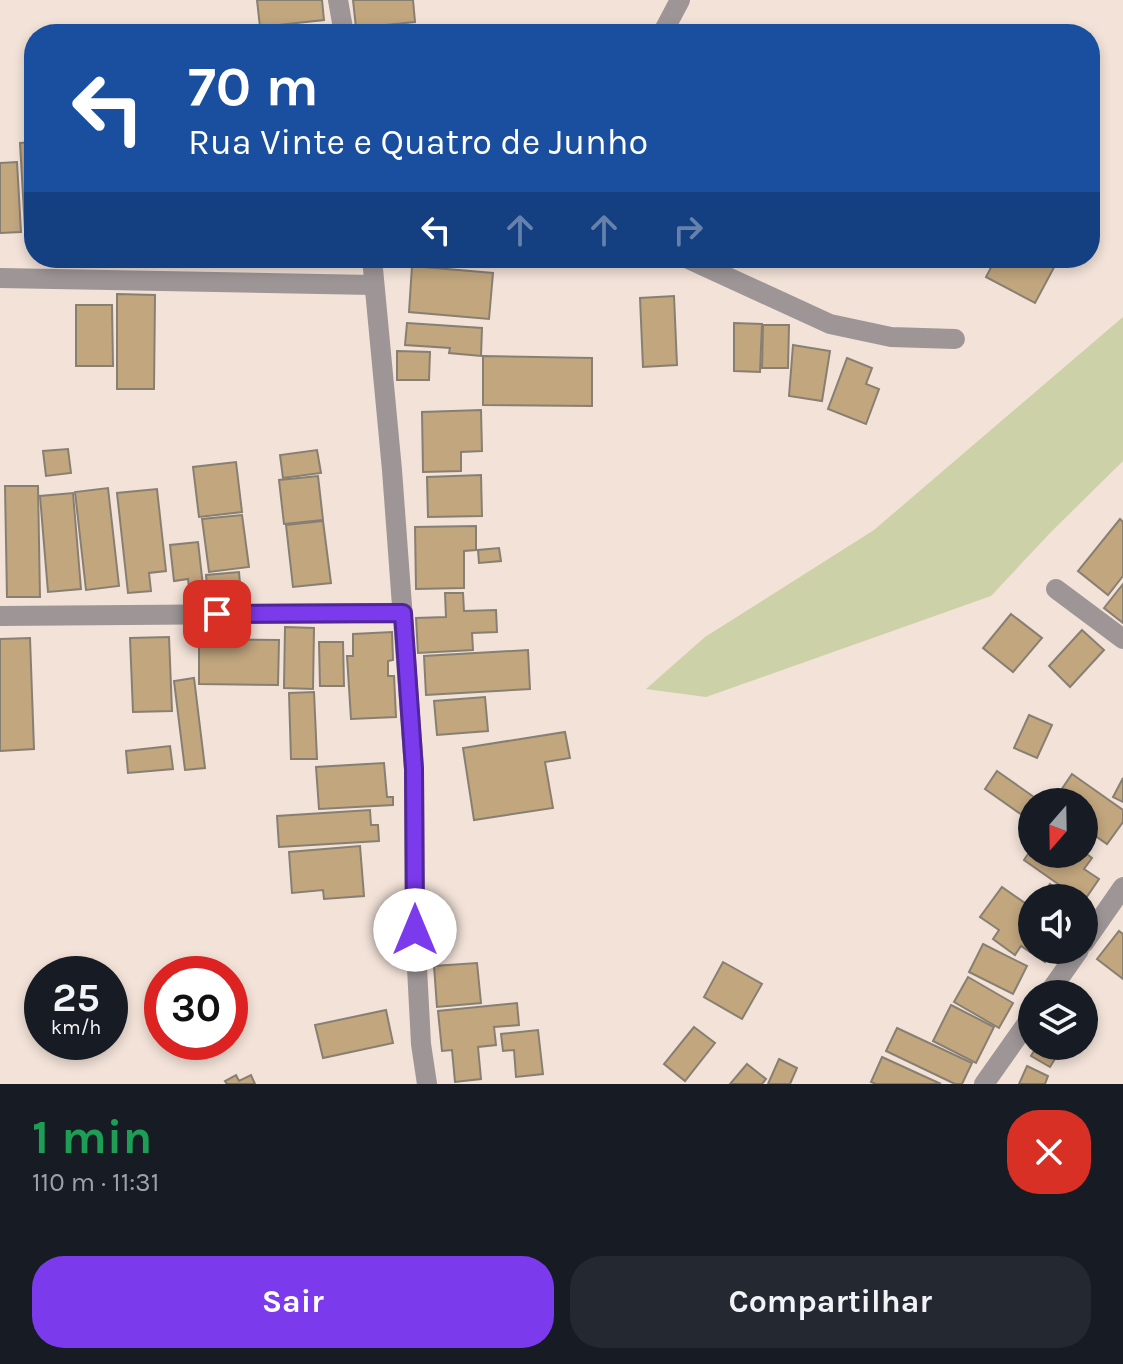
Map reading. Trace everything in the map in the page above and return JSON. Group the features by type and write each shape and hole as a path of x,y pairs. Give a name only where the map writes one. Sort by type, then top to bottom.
{"street":[{"path":"338,0 342,24"},
{"path":"667,24 680,0"},
{"path":"372,268 414,769 416,945 421,1044 427,1084"},
{"path":"708,268 830,324 891,337 955,339"},
{"path":"0,278 373,285"},
{"path":"1056,589 1123,639"},
{"path":"0,616 403,613"},
{"path":"1098,923 1123,887"},
{"path":"984,1084 1018,1036"}],"green space":[{"path":"1123,317 1123,461 991,596 706,697 646,689 705,637 874,530"}],"building":[{"path":"257,0 322,0 324,20 260,24"},
{"path":"353,0 413,0 415,22 356,24"},
{"path":"20,143 24,143 24,213"},
{"path":"17,162 21,232 0,233 0,163"},
{"path":"412,268 493,273 489,319 409,312"},
{"path":"991,268 1054,268 1035,303 986,277"},
{"path":"117,294 155,295 154,389 117,389"},
{"path":"674,296 677,365 643,367 640,298"},
{"path":"76,305 112,305 113,366 76,366"},
{"path":"407,323 482,328 481,356 449,353 450,348 405,345"},
{"path":"734,323 762,324 760,372 734,371"},
{"path":"763,325 789,325 788,368 762,368"},
{"path":"793,345 830,351 822,401 789,396"},
{"path":"397,351 430,352 429,380 397,380"},
{"path":"483,356 592,358 592,406 483,405"},
{"path":"847,358 872,368 866,384 879,389 866,424 828,409"},
{"path":"481,410 482,451 461,452 461,471 423,472 422,412"},
{"path":"68,449 71,473 46,476 43,451"},
{"path":"317,450 321,473 283,478 280,455"},
{"path":"236,462 242,512 199,517 193,467"},
{"path":"481,475 482,516 428,517 427,477"},
{"path":"318,476 323,520 284,524 279,480"},
{"path":"5,486 38,486 40,597 7,597"},
{"path":"108,488 119,586 86,590 75,492"},
{"path":"157,489 166,571 149,573 151,591 128,593 117,493"},
{"path":"73,493 81,589 48,592 40,496"},
{"path":"242,515 249,567 209,572 202,519"},
{"path":"1120,519 1123,522 1123,576 1108,595 1078,571"},
{"path":"323,521 331,583 293,587 286,525"},
{"path":"476,526 476,550 464,551 464,588 416,589 415,527"},
{"path":"198,542 203,586 189,588 188,579 174,581 170,545"},
{"path":"499,548 501,561 479,563 478,550"},
{"path":"239,572 241,595 208,598 206,575"},
{"path":"1123,584 1123,623 1104,608"},
{"path":"445,593 463,593 464,611 496,610 497,632 472,633 473,650 418,653 416,618 446,617"},
{"path":"1011,614 1042,638 1013,672 983,648"},
{"path":"285,627 314,628 313,689 284,688"},
{"path":"1082,630 1104,650 1070,687 1049,666"},
{"path":"392,632 393,660 388,661 388,676 394,676 396,717 351,719 347,656 353,656 353,634"},
{"path":"169,637 172,711 133,712 130,638"},
{"path":"30,638 34,749 0,751 0,639"},
{"path":"199,639 279,640 278,685 199,684"},
{"path":"319,642 343,642 344,686 320,686"},
{"path":"528,650 530,689 426,695 424,656"},
{"path":"194,678 205,768 185,770 174,681"},
{"path":"314,692 317,759 291,759 289,693"},
{"path":"485,697 488,731 437,735 434,701"},
{"path":"1029,715 1052,725 1037,758 1014,748"},
{"path":"565,732 570,758 545,762 553,808 474,820 463,748"},
{"path":"170,746 173,769 128,773 126,751"},
{"path":"384,763 387,797 393,797 393,805 319,809 316,767"},
{"path":"997,771 1021,788 1018,788 1018,812 985,789"},
{"path":"1072,774 1092,788 1062,788"},
{"path":"1123,778 1123,802 1113,797"},
{"path":"1098,792 1123,810 1123,822 1107,844 1098,838"},
{"path":"370,810 371,825 378,825 379,841 279,847 277,816"},
{"path":"360,846 364,896 324,899 323,890 292,893 289,852"},
{"path":"1035,868 1085,868 1099,879 1096,884 1058,884"},
{"path":"1002,887 1018,898 1018,950 1015,955 993,939 999,930 980,917"},
{"path":"1119,931 1123,934 1123,979 1098,958"},
{"path":"983,944 1027,966 1013,994 969,972"},
{"path":"723,962 762,984 742,1019 704,997"},
{"path":"477,963 481,1003 437,1007 434,966"},
{"path":"968,977 1013,1003 999,1028 954,1002"},
{"path":"517,1003 519,1025 494,1027 496,1045 478,1047 481,1079 455,1082 452,1050 442,1051 438,1011"},
{"path":"951,1005 994,1027 976,1063 933,1041"},
{"path":"386,1010 393,1043 323,1058 315,1025"},
{"path":"694,1027 715,1043 685,1081 664,1064"},
{"path":"897,1028 972,1063 962,1084 955,1084 886,1051"},
{"path":"538,1030 543,1074 516,1077 514,1050 503,1051 501,1034"},
{"path":"882,1057 941,1084 871,1082"},
{"path":"779,1059 797,1068 790,1084 768,1084"},
{"path":"1038,1060 1054,1060 1050,1067"},
{"path":"747,1064 766,1079 762,1084 730,1084"},
{"path":"1027,1066 1048,1076 1045,1084 1019,1084"},
{"path":"236,1075 239,1081 251,1075 255,1084 227,1084 225,1081"}],"route":[{"path":"217,614 403,613 414,769 415,930"}]}
